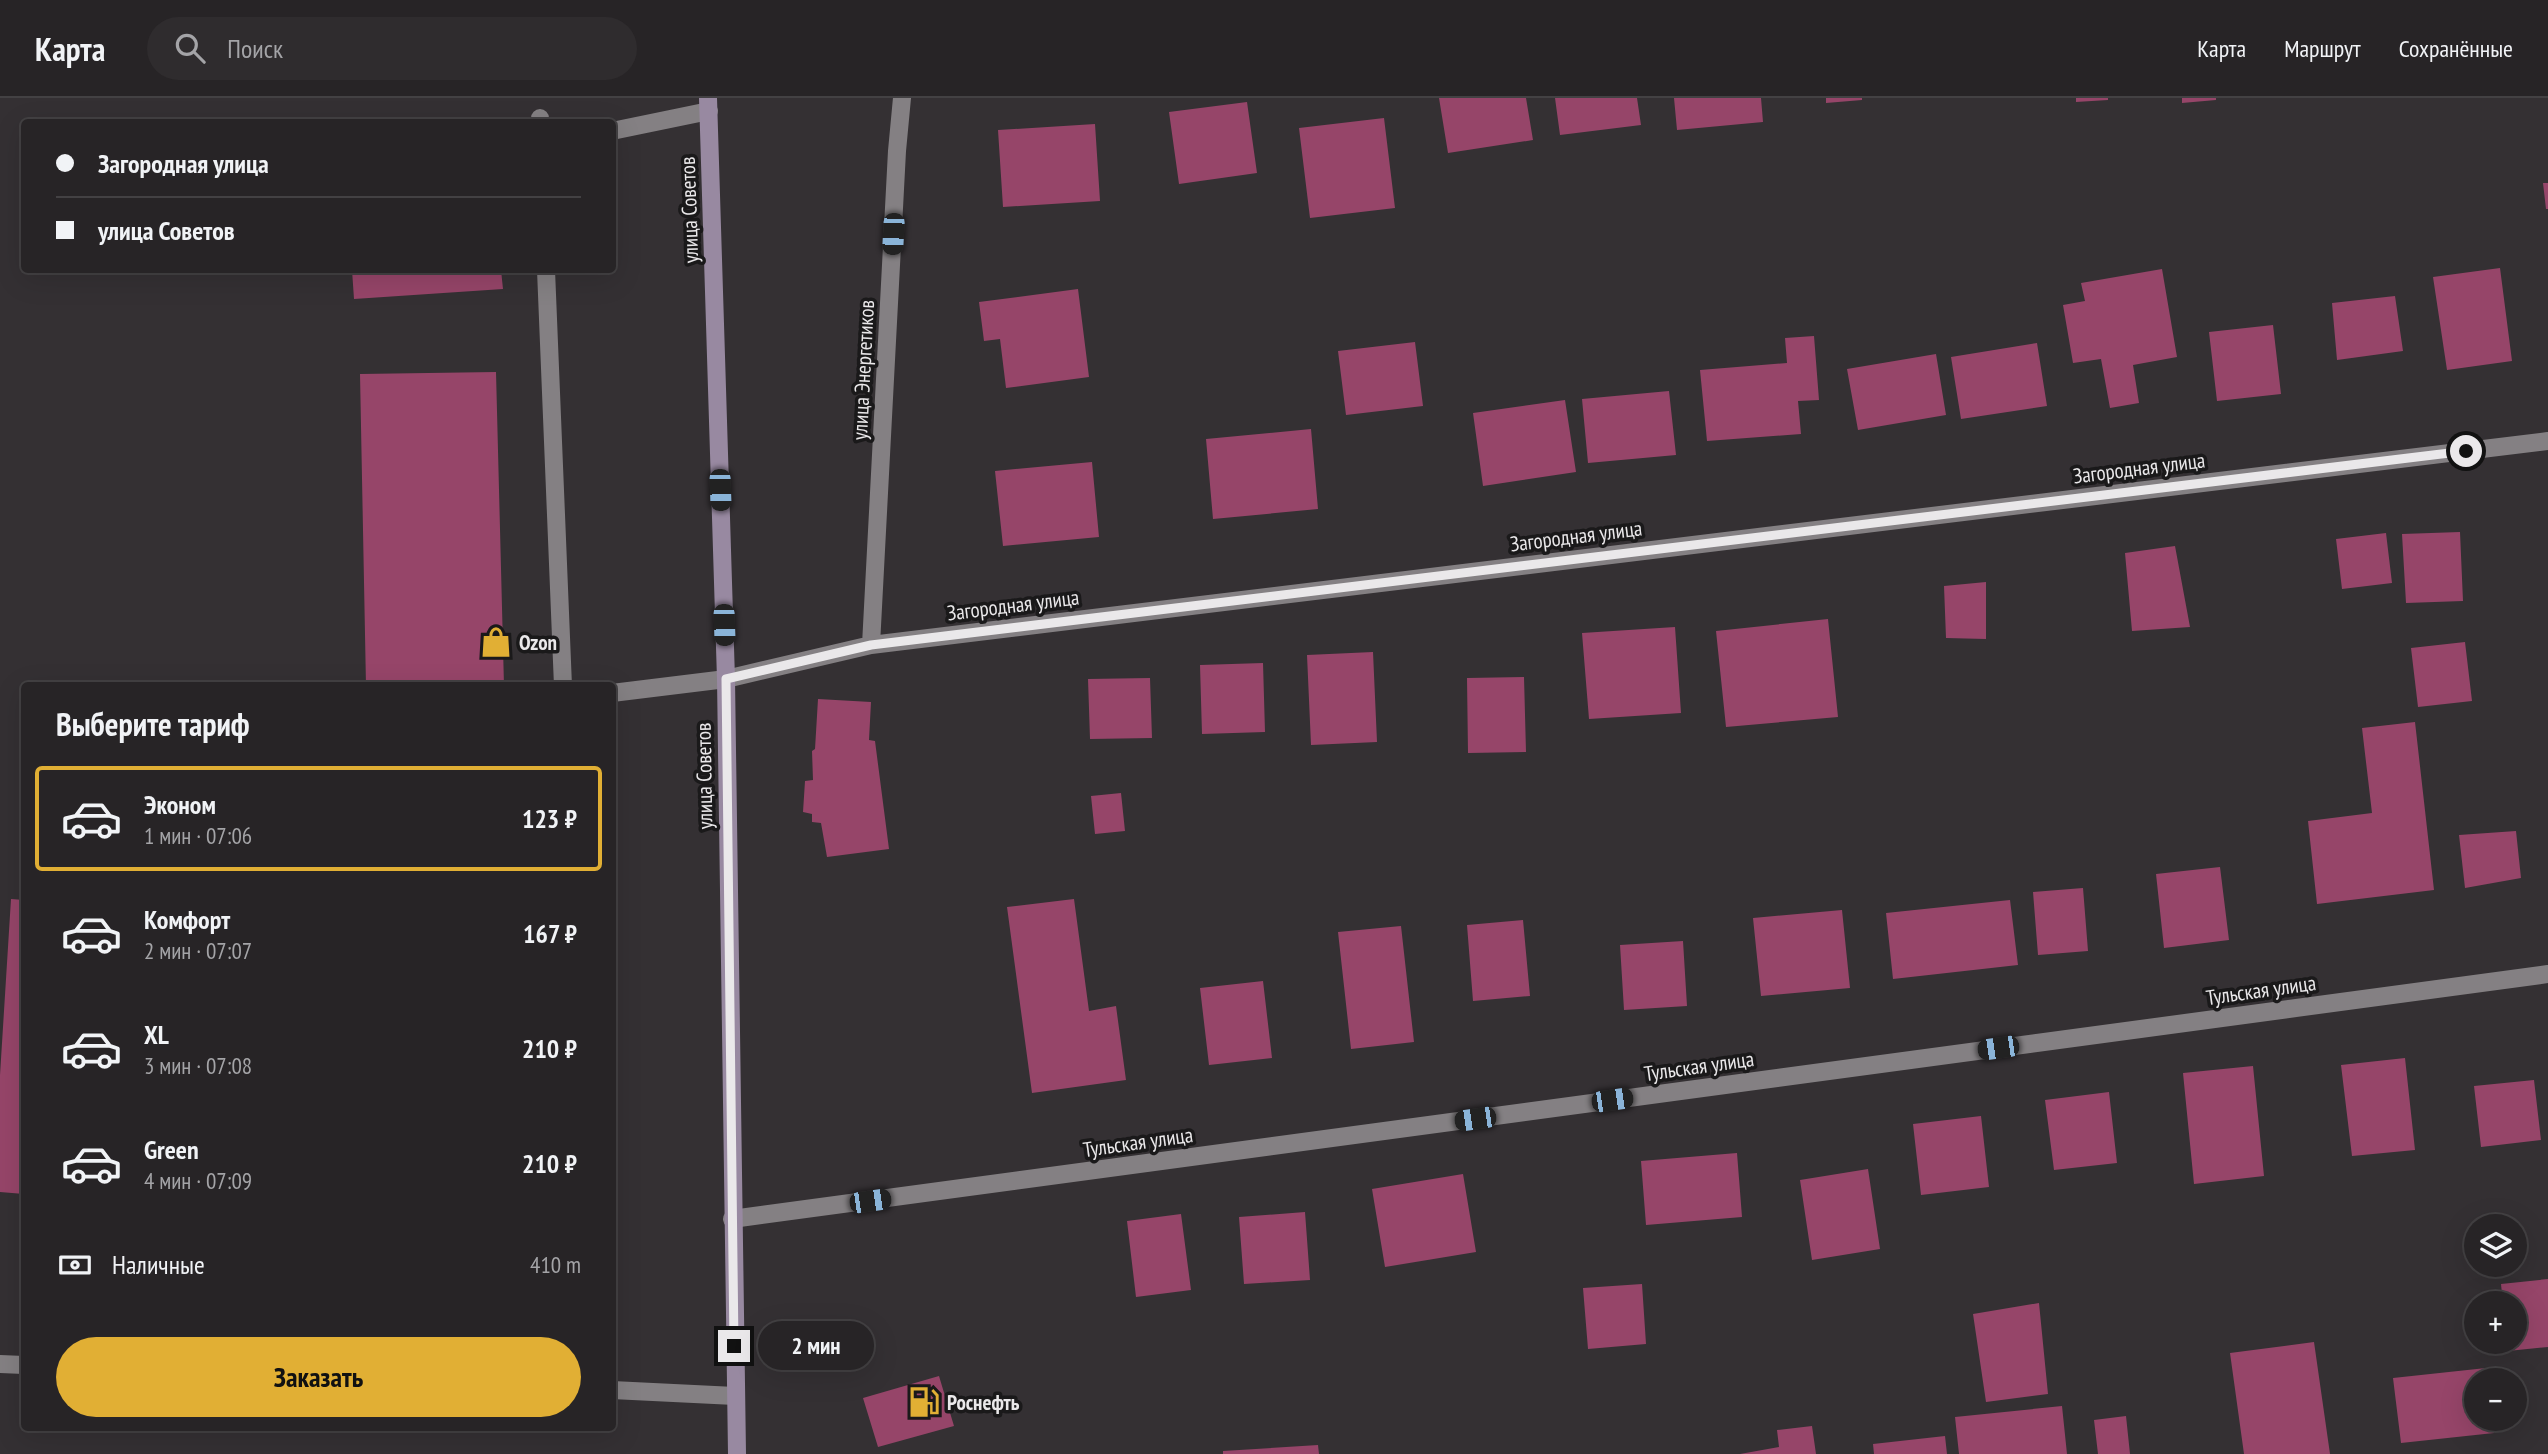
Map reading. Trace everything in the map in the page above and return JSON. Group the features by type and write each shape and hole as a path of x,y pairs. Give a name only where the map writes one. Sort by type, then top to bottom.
{"main road":[{"name":"улица Советов","path":"709,104 726,679 737,1454"}],"street":[{"name":"улица Энергетиков","path":"871,645 902,98"},
{"path":"616,130 709,104"},
{"path":"546,273 563,682"},
{"name":"Загородная улица","path":"616,693 726,679 871,645 2548,441"},
{"name":"Тульская улица","path":"732,1219 2548,974"},
{"path":"0,1364 21,1365"},
{"path":"616,1391 735,1396"}],"building":[{"path":"1439,98 1526,98 1533,140 1448,153"},
{"path":"1555,98 1637,98 1641,125 1560,135"},
{"path":"1674,98 1761,98 1763,122 1677,130"},
{"path":"1826,98 1862,98 1862,100 1826,103"},
{"path":"2076,98 2108,98 2108,100 2076,102"},
{"path":"2182,98 2216,98 2216,100 2182,103"},
{"path":"1247,102 1257,173 1179,184 1169,112"},
{"path":"1384,118 1395,208 1310,218 1299,128"},
{"path":"1095,124 1100,201 1003,207 998,130"},
{"path":"2543,183 2548,183 2548,209 2546,209"},
{"path":"2500,268 2512,361 2447,370 2433,277"},
{"path":"2162,269 2177,357 2133,365 2139,403 2110,408 2101,359 2073,363 2063,305 2085,301 2081,283"},
{"path":"352,273 501,273 503,289 354,299"},
{"path":"1078,289 1089,377 1006,388 1000,339 984,341 979,302"},
{"path":"2395,296 2403,351 2337,360 2332,303"},
{"path":"2273,325 2281,394 2217,401 2209,332"},
{"path":"1814,336 1819,400 1798,401 1801,434 1707,441 1700,370 1787,363 1785,338"},
{"path":"1415,342 1423,406 1346,415 1338,351"},
{"path":"2037,343 2047,406 1961,419 1951,357"},
{"path":"1936,354 1946,415 1858,430 1847,369"},
{"path":"496,372 504,682 366,682 360,374"},
{"path":"1669,391 1676,455 1588,463 1582,399"},
{"path":"1565,400 1576,472 1483,486 1473,413"},
{"path":"1311,429 1318,509 1213,519 1206,439"},
{"path":"1092,462 1099,537 1003,546 995,471"},
{"path":"2460,532 2463,601 2406,603 2402,534"},
{"path":"2386,533 2392,583 2342,589 2336,539"},
{"path":"2175,546 2190,627 2132,631 2125,553"},
{"path":"1986,582 1986,639 1946,638 1944,586"},
{"path":"1828,619 1838,717 1726,727 1716,631"},
{"path":"1675,627 1681,713 1589,719 1582,633"},
{"path":"2465,642 2472,701 2418,707 2411,648"},
{"path":"1373,652 1377,742 1311,745 1307,655"},
{"path":"1263,663 1265,732 1202,734 1200,665"},
{"path":"1524,677 1526,752 1468,753 1467,678"},
{"path":"1150,678 1152,738 1090,739 1088,679"},
{"path":"818,699 871,702 869,740 875,741 889,849 827,857 821,823 812,822 812,814 803,812 805,781 813,780 812,751 815,749"},
{"path":"2415,722 2434,890 2317,904 2308,821 2372,813 2362,728"},
{"path":"1121,793 1125,831 1095,834 1091,796"},
{"path":"2516,831 2521,878 2465,888 2459,835"},
{"path":"2220,867 2229,940 2164,948 2156,874"},
{"path":"2083,888 2088,951 2038,955 2033,892"},
{"path":"11,899 21,900 21,1194 0,1192 0,1075"},
{"path":"1074,899 1089,1011 1116,1006 1126,1080 1032,1093 1007,907"},
{"path":"2010,900 2018,965 1893,979 1886,913"},
{"path":"1842,910 1850,988 1761,996 1753,918"},
{"path":"1523,920 1530,996 1473,1001 1467,925"},
{"path":"1401,926 1414,1042 1351,1049 1338,932"},
{"path":"1683,941 1687,1006 1624,1010 1620,945"},
{"path":"1263,981 1272,1058 1209,1065 1200,988"},
{"path":"2405,1058 2415,1150 2352,1156 2341,1065"},
{"path":"2253,1066 2264,1176 2194,1184 2183,1073"},
{"path":"2534,1080 2541,1140 2481,1147 2474,1086"},
{"path":"2109,1092 2117,1163 2054,1170 2045,1100"},
{"path":"1981,1116 1989,1187 1921,1195 1913,1124"},
{"path":"1737,1153 1742,1217 1646,1225 1641,1161"},
{"path":"1868,1169 1880,1249 1812,1260 1800,1180"},
{"path":"1463,1174 1476,1252 1385,1267 1372,1189"},
{"path":"1305,1212 1310,1280 1244,1284 1239,1217"},
{"path":"1181,1214 1191,1290 1136,1297 1127,1221"},
{"path":"2548,1279 2548,1347 2527,1349 2527,1291 2502,1291 2501,1284"},
{"path":"1642,1284 1646,1344 1588,1349 1583,1288"},
{"path":"2039,1303 2048,1394 1986,1402 1973,1314"},
{"path":"2314,1342 2330,1454 2244,1454 2230,1353"},
{"path":"2464,1370 2464,1431 2494,1433 2401,1443 2393,1378"},
{"path":"939,1376 954,1426 878,1447 863,1398"},
{"path":"2062,1406 2067,1454 1959,1454 1955,1417"},
{"path":"2126,1416 2130,1454 2098,1454 2094,1420"},
{"path":"1812,1426 1816,1454 1740,1454 1779,1447 1777,1430"},
{"path":"1945,1436 1947,1454 1874,1454 1873,1444"},
{"path":"1318,1445 1319,1454 1223,1454 1223,1451"}],"place":[{"name":"Ozon","path":"496,642"},
{"name":"Роснефть","path":"924,1402"}],"route":[{"path":"734,1346 726,679 871,645 2466,451"}]}
